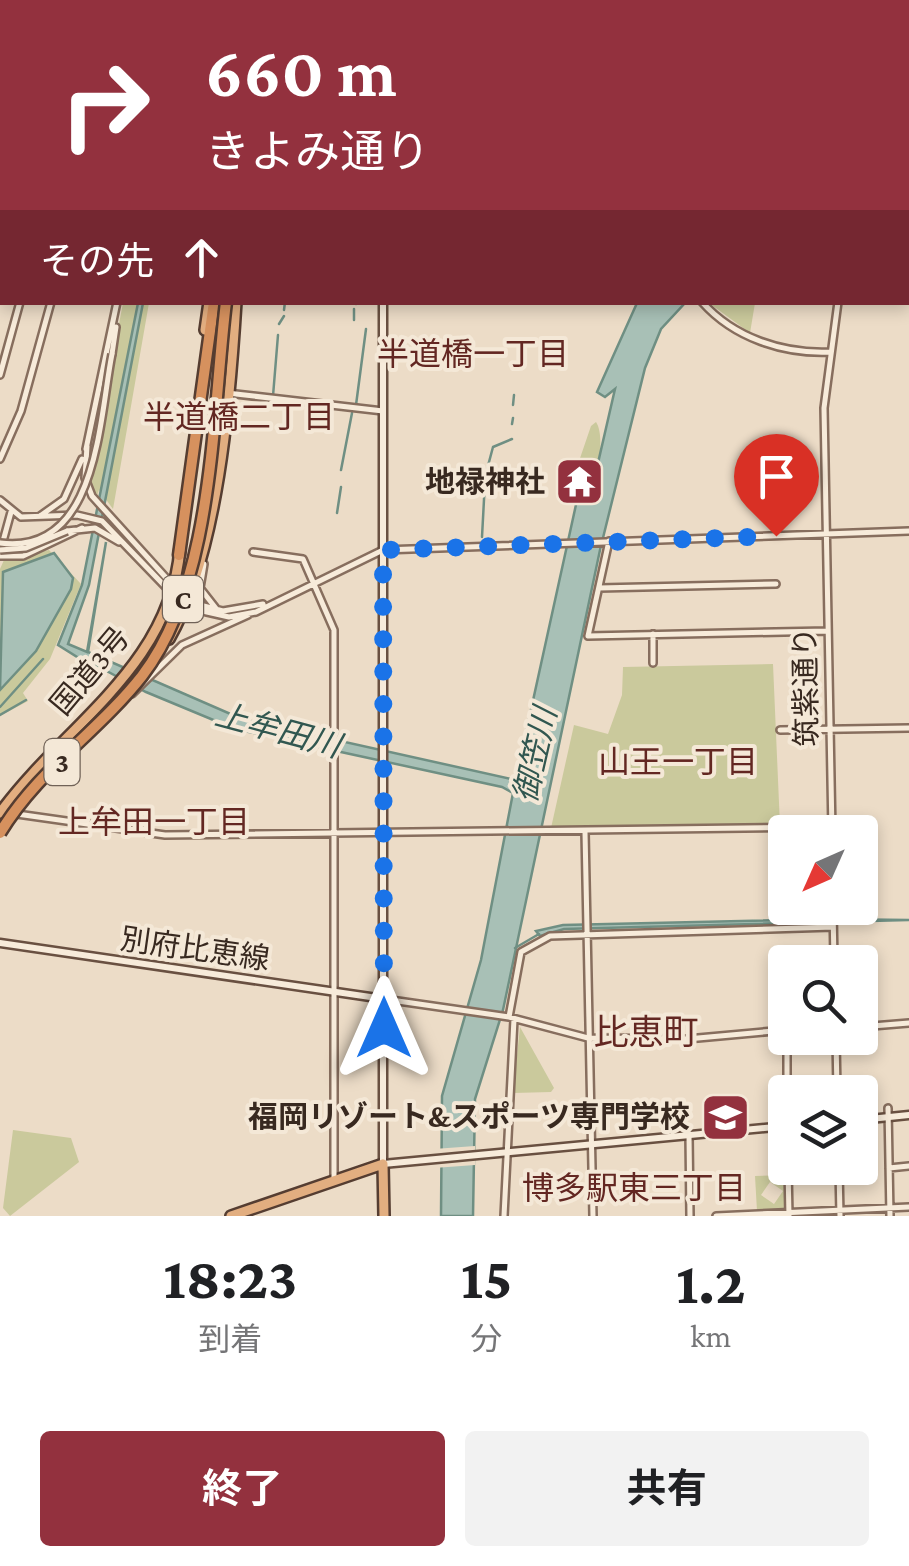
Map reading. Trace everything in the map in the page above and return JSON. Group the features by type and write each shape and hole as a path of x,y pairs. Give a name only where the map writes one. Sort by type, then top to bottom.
{"highway":[{"path":"179,555 196,531 205,380 219,305"},
{"name":"国道3号","path":"0,844 17,814 68,755 136,691 187,604 196,531 226,393 220,305"},
{"name":"国道3号","path":"0,817 29,776 123,681 171,591 220,305"},
{"name":"C","path":"0,817 30,778 116,696 153,649 179,591 206,496 220,305"},
{"name":"C","path":"0,833 36,782 134,686 158,652 186,592 196,531"},
{"path":"231,1216 383,1164"},
{"path":"248,1216 383,1164"},
{"path":"383,1164 384,1216"}],"main road":[{"path":"383,305 383,1164 768,1128"},
{"name":"別府比恵線","path":"0,943 384,999"},
{"path":"878,1115 909,1115"}],"street":[{"path":"0,375 19,305"},
{"path":"0,459 22,408 50,305"},
{"path":"0,550 44,534 76,511 87,483 112,354 117,305"},
{"path":"33,518 46,514 64,500 87,446 117,305"},
{"path":"705,305 724,322 752,337 796,352 830,352"},
{"name":"筑紫通り","path":"832,815 824,397 838,305"},
{"path":"226,393 382,410"},
{"path":"87,446 88,490 171,591"},
{"path":"0,500 11,512 33,518 92,517 106,524 187,604 216,616 256,612"},
{"path":"0,550 11,512"},
{"path":"0,550 23,556 82,528"},
{"path":"0,550 26,548 82,528 105,531 124,545"},
{"path":"146,678 182,644 383,550 909,530"},
{"path":"196,531 200,588 218,611"},
{"path":"609,541 588,636 828,631"},
{"path":"253,552 303,558 334,630 334,1179"},
{"path":"599,588 776,584"},
{"path":"187,604 218,611 268,603"},
{"path":"653,634 653,663"},
{"path":"780,730 909,728"},
{"path":"17,814 165,835 768,831"},
{"path":"584,832 593,1216"},
{"path":"504,1216 509,1018 521,952 550,936 586,932 834,926 834,945"},
{"path":"384,999 509,1018 588,1038 768,1035"},
{"path":"878,1026 909,1024"},
{"path":"888,1112 890,1216"},
{"path":"689,1135 690,1216"},
{"path":"888,1168 909,1166"},
{"path":"788,1185 789,1214"},
{"path":"839,1185 840,1213"},
{"path":"716,1216 909,1208"}],"green space":[{"path":"123,305 149,305 113,509 99,490 97,496 89,480"},
{"path":"712,305 755,305 750,333"},
{"path":"596,422 600,445 597,474 594,490 582,497 576,489 577,467 591,426"},
{"path":"49,550 81,584 50,659 23,693 28,701 0,716 0,569 4,560"},
{"path":"773,664 780,815 768,815 768,826 551,828 574,725 608,734 622,695 623,667"},
{"path":"520,1027 554,1088 551,1092 513,1093"},
{"path":"13,1130 71,1138 79,1162 10,1216 3,1208"},
{"path":"755,1176 768,1176 768,1185 761,1195 774,1204 783,1191 774,1185 786,1185 787,1208 757,1211"}],"water":[{"path":"138,305 143,305 89,585 68,644 87,652 106,542 88,652 242,719 516,778 579,491 584,488 587,494 592,489 615,389 605,397 597,392 636,305 683,305 661,329 645,368 600,550 503,1010 475,1099 473,1216 441,1216 442,1096 481,960 513,793 502,787 235,729 146,692 88,661 78,674 85,662 58,645 82,585"},
{"path":"54,553 73,578 71,589 36,651 0,690 3,572"},
{"path":"768,920 768,924 564,929 540,936 536,931 563,925"}],"pier":[{"path":"475,1146 475,1165 434,1168 434,1149"}],"waterway":[{"path":"284,310 285,305"},
{"path":"354,309 354,320"},
{"path":"279,324 284,316"},
{"path":"356,405 366,329"},
{"path":"273,396 278,335"},
{"path":"513,405 514,395"},
{"path":"341,470 352,413"},
{"path":"512,424 513,418"},
{"path":"485,477 493,447 512,439"},
{"path":"482,537 485,481"},
{"path":"337,513 341,487"},
{"path":"0,707 43,659"},
{"path":"0,715 26,700"},
{"path":"515,948 539,934"}],"place":[{"name":"地禄神社","path":"580,482"},
{"name":"福岡リゾート&スポーツ専門学校","path":"725,1117"}],"district":[{"name":"半道橋一丁目","path":"473,354"},
{"name":"半道橋二丁目","path":"239,417"},
{"name":"山王一丁目","path":"678,762"},
{"name":"上牟田一丁目","path":"154,822"},
{"name":"比恵町","path":"646,1032"},
{"name":"博多駅東三丁目","path":"634,1188"}],"route":[{"path":"384,1028 383,550 776,536"}],"water label":[{"name":"上牟田川","path":"278,730"},
{"name":"御笠川","path":"535,755"}]}
